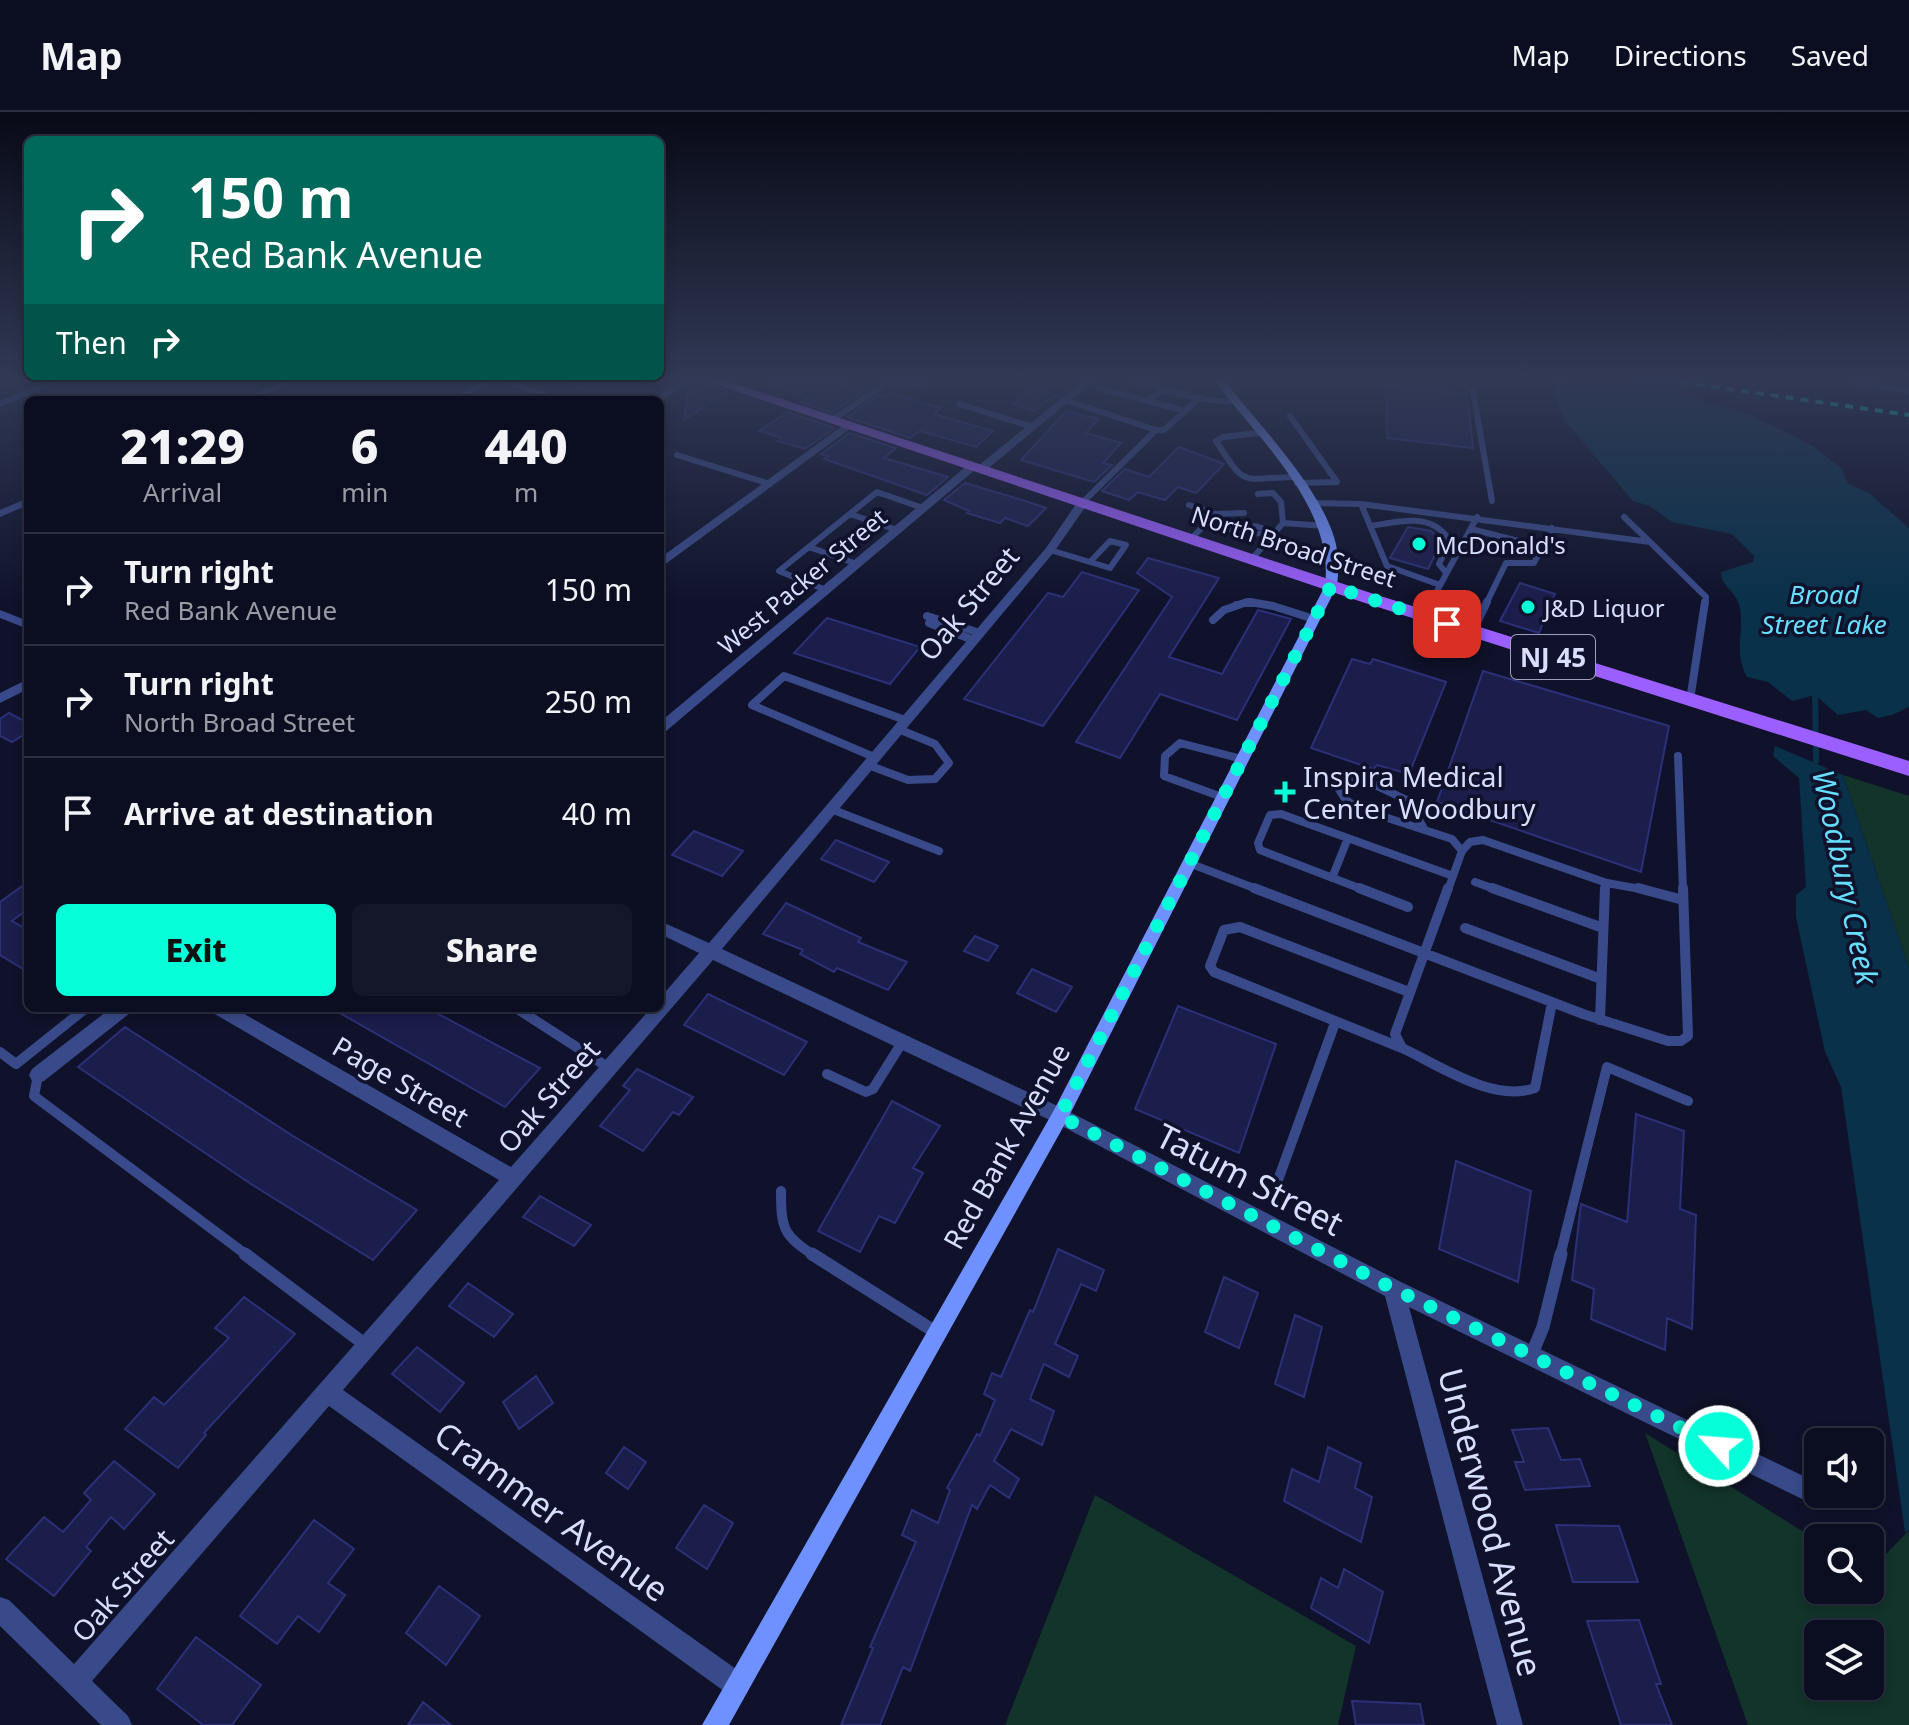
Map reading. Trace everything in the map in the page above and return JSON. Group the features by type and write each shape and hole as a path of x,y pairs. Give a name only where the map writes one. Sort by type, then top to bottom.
{"main road":[{"name":"North Broad Street","path":"938,455 1423,616 1909,769"}],"street":[{"path":"666,553 809,455"},
{"name":"West Packer Street","path":"664,726 923,508 994,455"},
{"path":"1276,455 1325,526 1334,563 1331,586"},
{"path":"0,514 24,503"},
{"name":"Oak Street","path":"664,1005 1050,550 1082,503"},
{"name":"Red Bank Avenue","path":"715,1725 1060,1116 1331,586"},
{"path":"0,614 24,623"},
{"path":"0,699 24,685"},
{"name":"Tatum Street","path":"664,929 1060,1116 1394,1289 1804,1488"},
{"path":"38,1075 119,1012"},
{"name":"Page Street","path":"226,1012 513,1178"},
{"name":"Oak Street","path":"76,1681 658,1012"},
{"name":"Underwood Avenue","path":"1394,1289 1510,1725"},
{"name":"Crammer Avenue","path":"328,1392 737,1685"},
{"path":"0,1609 119,1725"}],"lane":[{"path":"678,455 770,484"},
{"path":"1082,503 1130,455"},
{"path":"1225,455 1238,475 1245,479 1337,482 1318,455"},
{"path":"1485,455 1492,501"},
{"path":"826,590 779,571 877,492 923,508"},
{"path":"1251,560 1283,523 1281,502 1273,493 1258,494"},
{"path":"1311,503 1361,504 1477,517 1650,542"},
{"path":"1361,504 1387,566 1440,585"},
{"path":"1189,505 1237,520"},
{"path":"1191,539 1215,514 1244,513"},
{"path":"850,514 897,530"},
{"path":"1215,514 1230,529"},
{"path":"1423,616 1477,517"},
{"path":"1624,517 1706,597 1690,700"},
{"path":"1261,518 1275,532"},
{"path":"1370,526 1409,519 1432,522 1446,532 1450,541 1439,564 1446,573"},
{"path":"1283,523 1325,526"},
{"path":"1255,526 1275,532"},
{"path":"1473,631 1506,563 1534,563 1552,528"},
{"path":"1471,529 1542,547"},
{"path":"1248,534 1275,532"},
{"path":"1050,550 1090,562 1110,568 1126,545 1110,541 1090,562"},
{"path":"809,547 857,564"},
{"path":"1213,620 1224,608 1239,601 1257,602 1314,619"},
{"path":"928,620 976,636"},
{"path":"784,676 902,725 937,744 945,751 949,763 935,779 908,780 871,761 752,705 784,676"},
{"path":"1222,797 1170,781 1164,776 1161,767 1168,751 1180,743 1242,759"},
{"path":"1189,863 1552,1003 1668,1041 1681,1041 1688,1036 1678,756"},
{"path":"1424,829 1409,801 1364,780 1350,780 1337,786 1345,799 1357,808 1452,839 1462,851"},
{"path":"831,809 939,851"},
{"path":"1408,907 1260,850 1258,843 1270,815 1281,814 1453,876"},
{"path":"1332,878 1348,838"},
{"path":"1402,1048 1395,1034 1422,953 1462,851 1470,842 1483,840 1607,883 1683,900"},
{"path":"1475,882 1603,928"},
{"path":"1600,1020 1604,890 1607,883"},
{"path":"1409,992 1240,927 1224,930 1211,956 1210,966 1214,972 1484,1083 1516,1093 1535,1088 1552,1003"},
{"path":"1465,928 1601,979"},
{"path":"0,1052 16,1064 81,1012"},
{"path":"522,1012 609,1068"},
{"path":"1278,1180 1335,1023"},
{"path":"827,1074 866,1092 873,1089 903,1041"},
{"path":"1531,1356 1543,1327 1607,1067 1688,1101"},
{"path":"38,1075 34,1096 367,1346"},
{"path":"781,1191 781,1221 790,1241 937,1333"}],"green space":[{"path":"1843,775 1909,796 1909,968"},
{"path":"1645,1433 1804,1532 1804,1604 1884,1604 1884,1556 1909,1530 1909,1725 1748,1725"},
{"path":"1095,1495 1356,1646 1338,1725 1005,1725"}],"water":[{"name":"Broad Street Lake","path":"1594,455 1825,455 1841,468 1848,484 1869,493 1909,528 1909,707 1878,718 1866,710 1838,715 1815,695 1792,701 1768,682 1747,677 1740,657 1739,604 1723,581 1721,572 1753,562 1754,556 1732,534 1672,522 1650,506 1633,501"},
{"path":"1775,746 1843,775 1909,968 1909,1530 1905,1532 1841,1087 1825,1052 1796,917 1796,895 1806,887 1799,778 1773,756"}],"building":[{"path":"825,455 887,455 884,458 948,477 927,495 824,459 828,456"},
{"path":"1025,455 1110,455 1103,463 1112,465 1094,482 1021,460"},
{"path":"1171,455 1201,455 1224,464 1196,493 1178,487 1165,500 1138,492 1129,500 1102,491 1125,469 1149,477"},
{"path":"965,483 1046,508 1028,526 1005,518 1000,523 967,513 969,511 944,500"},
{"path":"1408,527 1431,531 1442,541 1428,569 1390,558"},
{"path":"1148,558 1219,578 1169,657 1222,674 1258,610 1291,619 1237,720 1160,694 1120,758 1076,742 1172,597 1137,573"},
{"path":"1082,572 1139,590 1043,726 964,699 1048,593 1063,597"},
{"name":"J&D Liquor","path":"1520,583 1555,594 1539,633 1500,621"},
{"path":"827,618 920,647 890,684 794,653"},
{"path":"1352,659 1370,664 1373,659 1446,682 1409,774 1377,765 1373,769 1311,748"},
{"path":"1483,671 1669,726 1641,872 1437,802"},
{"path":"9,713 24,721 24,734 12,742 0,736 0,719"},
{"path":"694,831 743,851 722,876 672,855"},
{"path":"836,840 889,862 874,882 821,859"},
{"path":"24,885 24,912 12,921 24,928 24,970 0,955 0,902"},
{"path":"786,903 861,938 858,942 907,962 888,990 837,968 834,972 800,954 803,950 763,934"},
{"path":"975,936 998,946 988,961 964,951"},
{"path":"1032,969 1072,987 1056,1012 1017,993"},
{"path":"708,994 807,1042 784,1075 684,1025"},
{"path":"1178,1006 1276,1044 1239,1153 1135,1109"},
{"path":"338,1012 435,1012 540,1068 505,1107"},
{"path":"125,1027 293,1136 417,1210 373,1260 251,1184 78,1067"},
{"path":"637,1069 693,1097 679,1115 673,1112 643,1151 600,1126 630,1090 623,1086"},
{"path":"892,1101 940,1126 913,1168 923,1173 895,1223 879,1216 860,1252 818,1231"},
{"path":"1636,1114 1684,1131 1680,1209 1696,1215 1692,1329 1667,1318 1665,1350 1591,1319 1594,1289 1572,1280 1581,1204 1627,1222"},
{"path":"1456,1161 1531,1191 1518,1282 1439,1249"},
{"path":"540,1196 591,1225 574,1246 523,1217"},
{"path":"1058,1249 1104,1270 1096,1291 1081,1284 1055,1344 1078,1356 1069,1377 1044,1364 1030,1399 1054,1411 1042,1445 1011,1429 994,1461 1019,1479 1009,1498 990,1485 977,1509 972,1505 910,1671 903,1667 880,1725 841,1725 873,1648 870,1647 916,1542 902,1535 912,1510 938,1523 950,1490 947,1488 977,1434 980,1436 995,1400 984,1394 992,1373 1001,1377 1030,1310 1033,1312"},
{"path":"1224,1277 1258,1293 1239,1348 1205,1332"},
{"path":"468,1283 513,1314 494,1337 449,1306"},
{"path":"244,1297 295,1334 204,1433 206,1435 178,1468 125,1429 154,1397 164,1405 229,1338 215,1328"},
{"path":"1295,1315 1322,1327 1304,1397 1275,1384"},
{"path":"417,1347 464,1383 440,1412 392,1374"},
{"path":"536,1376 553,1403 519,1429 503,1402"},
{"path":"1548,1428 1561,1460 1580,1459 1590,1486 1525,1490 1515,1462 1524,1462 1512,1430"},
{"path":"624,1447 646,1462 628,1489 606,1473"},
{"path":"1328,1447 1361,1463 1355,1488 1372,1497 1361,1542 1284,1501 1292,1469 1319,1482"},
{"path":"114,1461 155,1494 124,1529 111,1517 86,1547 91,1551 54,1596 6,1559 44,1517 63,1532 91,1500 84,1493"},
{"path":"704,1505 733,1523 707,1569 676,1548"},
{"path":"314,1520 354,1549 328,1583 345,1595 319,1632 298,1616 277,1644 240,1616"},
{"path":"1556,1525 1619,1526 1638,1582 1573,1582"},
{"path":"1344,1569 1383,1592 1369,1643 1311,1608 1321,1578 1338,1588"},
{"path":"439,1586 480,1616 446,1665 406,1633"},
{"path":"1639,1620 1661,1684 1656,1684 1672,1725 1621,1725 1587,1621"},
{"path":"196,1637 261,1685 232,1725 203,1725 157,1689"},
{"path":"1352,1701 1420,1704 1424,1725 1356,1725"},
{"path":"423,1702 451,1725 408,1725"}],"waterway":[{"name":"Woodbury Creek","path":"1815,687 1816,761"}],"place":[{"name":"McDonald's","path":"1419,544"},
{"name":"J&D Liquor","path":"1528,607"},
{"name":"Inspira Medical Center Woodbury","path":"1285,792"}],"route":[{"path":"1447,624 1331,586 1060,1116 1394,1289 1719,1446"}]}
